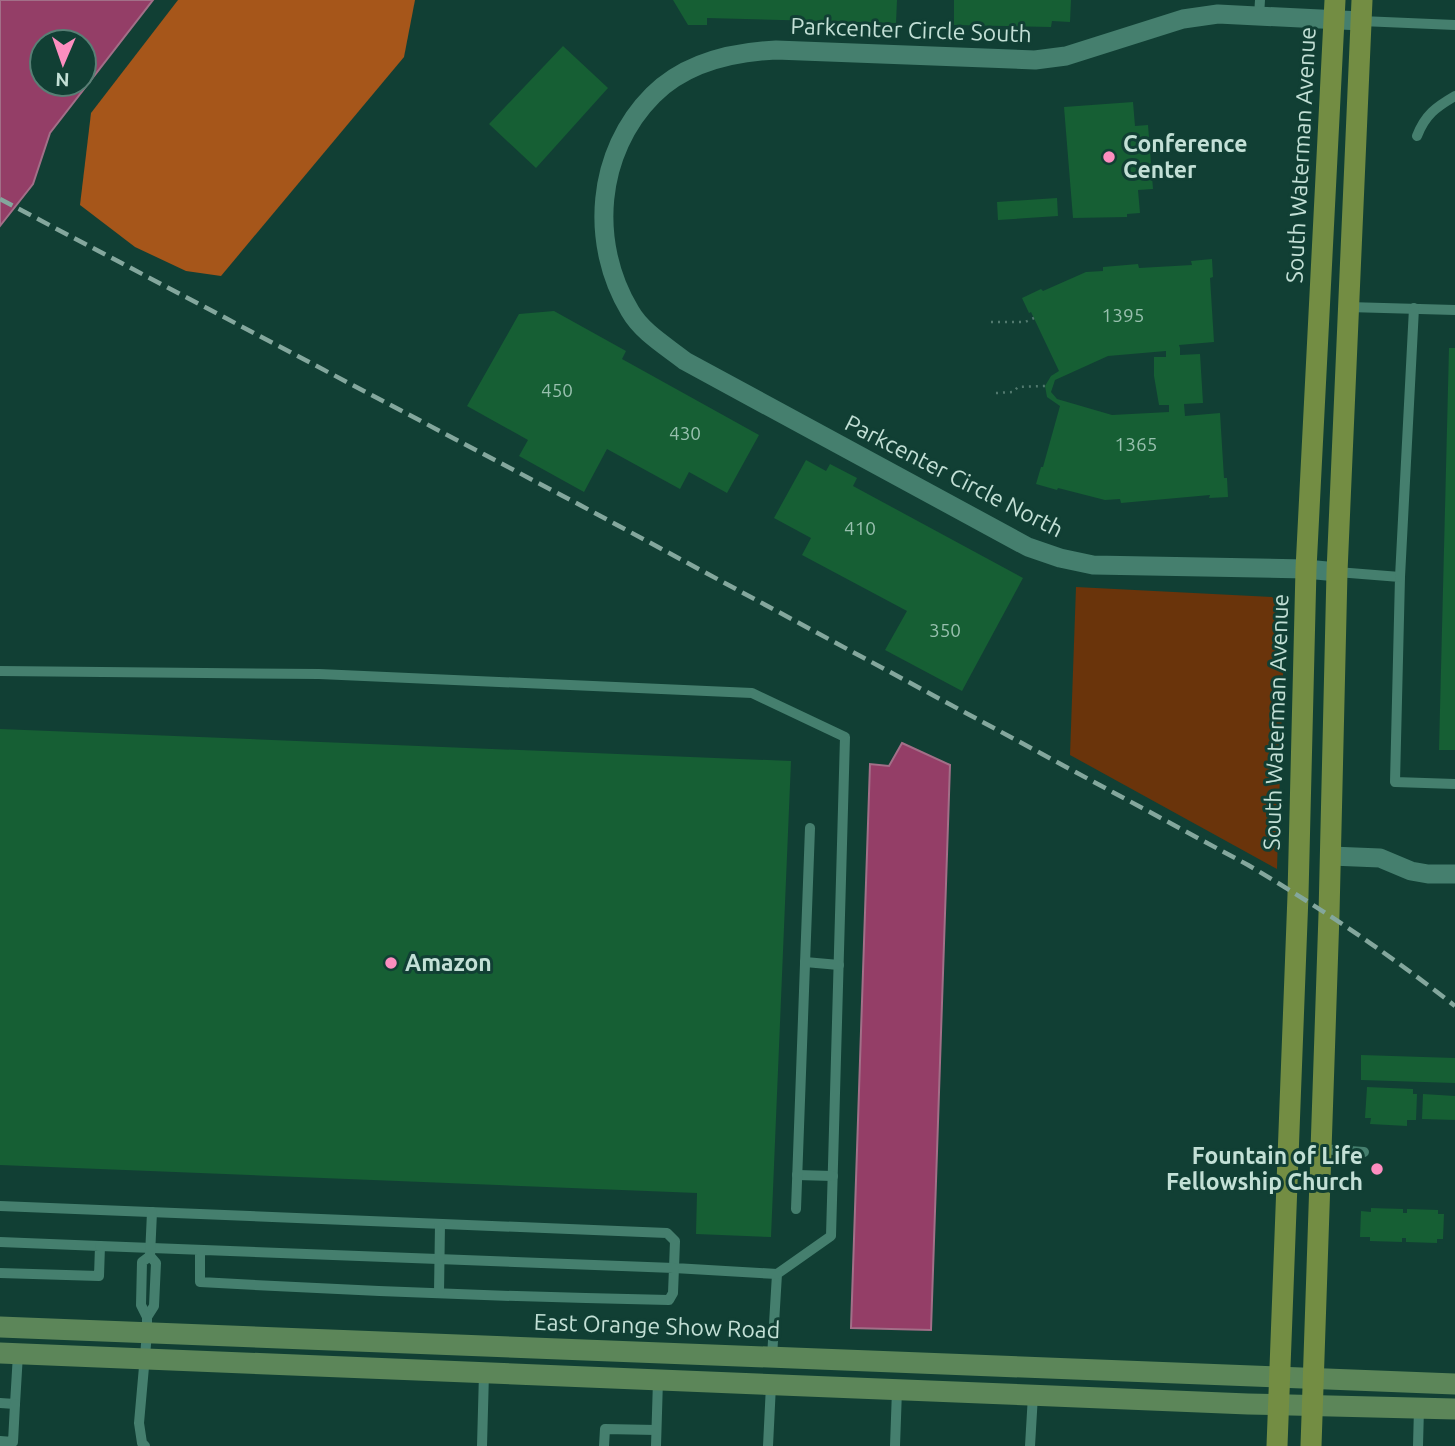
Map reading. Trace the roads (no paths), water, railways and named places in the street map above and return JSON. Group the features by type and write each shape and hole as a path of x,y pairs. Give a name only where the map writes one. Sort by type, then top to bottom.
{"main road":[{"name":"South Waterman Avenue","path":"1277,1446 1298,895 1306,569 1335,10"},
{"path":"1311,1446 1331,856 1337,572 1362,11"},
{"name":"East Orange Show Road","path":"0,1327 147,1325 772,1357 1455,1384"},
{"path":"9,1354 1279,1405 1455,1409"},
{"path":"771,1385 772,1357"}],"street":[{"name":"Parkcenter Circle South","path":"610,271 603,226 605,188 613,158 630,125 654,94 712,60 744,51 776,50 1035,60 1066,56 1183,19 1260,8 1362,11"},
{"name":"Parkcenter Circle North","path":"610,271 631,313 653,336 685,361 1028,547 1093,565 1306,569 1337,572"},
{"path":"1331,856 1380,858 1411,871 1455,874"}],"lane":[{"path":"1362,11 1455,25"},
{"path":"1417,136 1423,120 1435,107 1455,96"},
{"path":"1348,307 1455,310"},
{"path":"1414,308 1400,577 1395,782 1455,784"},
{"path":"1337,572 1400,577"},
{"path":"0,671 318,674 752,693 845,737 831,1236 777,1274 200,1250 150,1257 100,1246 0,1242"},
{"path":"796,1209 810,828"},
{"path":"805,962 839,965"},
{"path":"1320,1149 1364,1152"},
{"path":"797,1175 833,1176"},
{"path":"0,1206 667,1233 675,1241 673,1293 669,1300 361,1291 200,1282 200,1250"},
{"path":"145,1446 142,1443 139,1423 147,1325 154,1306 150,1257 152,1212"},
{"path":"439,1293 440,1224"},
{"path":"0,1273 99,1276 100,1246"},
{"path":"772,1357 777,1274"},
{"path":"0,1441 13,1442 15,1404 9,1354"},
{"path":"482,1446 484,1373"},
{"path":"656,1446 659,1380"},
{"path":"768,1446 771,1385"},
{"path":"895,1446 897,1390"},
{"path":"1030,1446 1033,1395"},
{"path":"0,1403 15,1404"},
{"path":"1418,1446 1419,1408"},
{"path":"604,1446 605,1429 656,1430"}],"railway":[{"path":"0,199 580,505 1248,865 1354,932 1455,1006"}],"place":[{"name":"Conference Center","path":"1109,157"},
{"name":"Amazon","path":"391,963"},
{"name":"Fountain of Life Fellowship Church","path":"1377,1169"}]}
